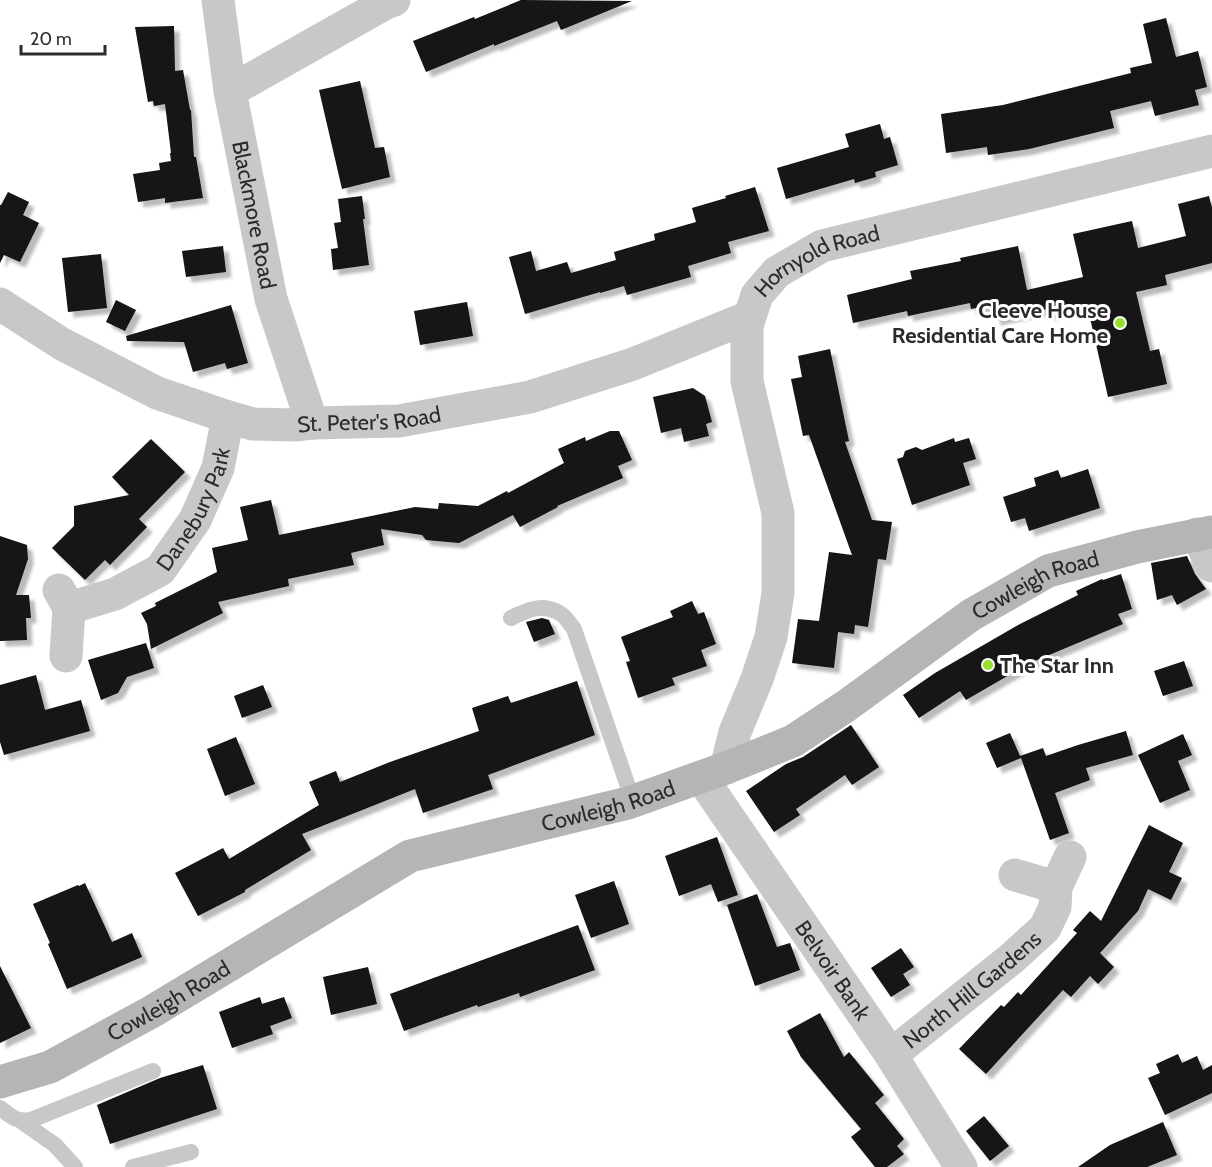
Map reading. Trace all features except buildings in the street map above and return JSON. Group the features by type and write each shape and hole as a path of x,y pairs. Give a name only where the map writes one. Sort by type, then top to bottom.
{"main road":[{"name":"Cowleigh Road","path":"0,1082 50,1067 153,1011 410,856 633,801 714,773 793,741 846,706 971,615 1048,571 1137,547 1204,533"}],"street":[{"name":"Blackmore Road","path":"218,0 230,91 271,299 312,423"},
{"path":"230,91 394,0"},
{"name":"Hornyold Road","path":"714,773 735,732 757,680 771,638 778,593 778,513 747,381 747,326 757,295 777,272 822,246 1212,151"},
{"name":"St. Peter's Road","path":"0,303 62,344 157,393 253,424 296,425 399,421 530,397 633,364 750,317"},
{"name":"Danebury Park","path":"66,656 64,599 114,594 160,570 195,520 218,468 228,417"},
{"path":"1204,533 1212,566"},
{"name":"Belvoir Bank","path":"714,773 961,1167"},
{"name":"North Hill Gardens","path":"891,1055 1011,959 1045,928 1055,907 1056,887 1070,857"},
{"path":"1015,875 1056,887"}],"lane":[{"path":"511,618 529,609 540,607 562,614 574,629 633,801"},
{"path":"21,1121 31,1120 153,1071"},
{"path":"0,1108 55,1145 75,1167"},
{"path":"133,1167 191,1152"}],"place":[{"name":"Cleeve House Residential Care Home","path":"1120,323"},
{"name":"The Star Inn","path":"988,665"}]}
